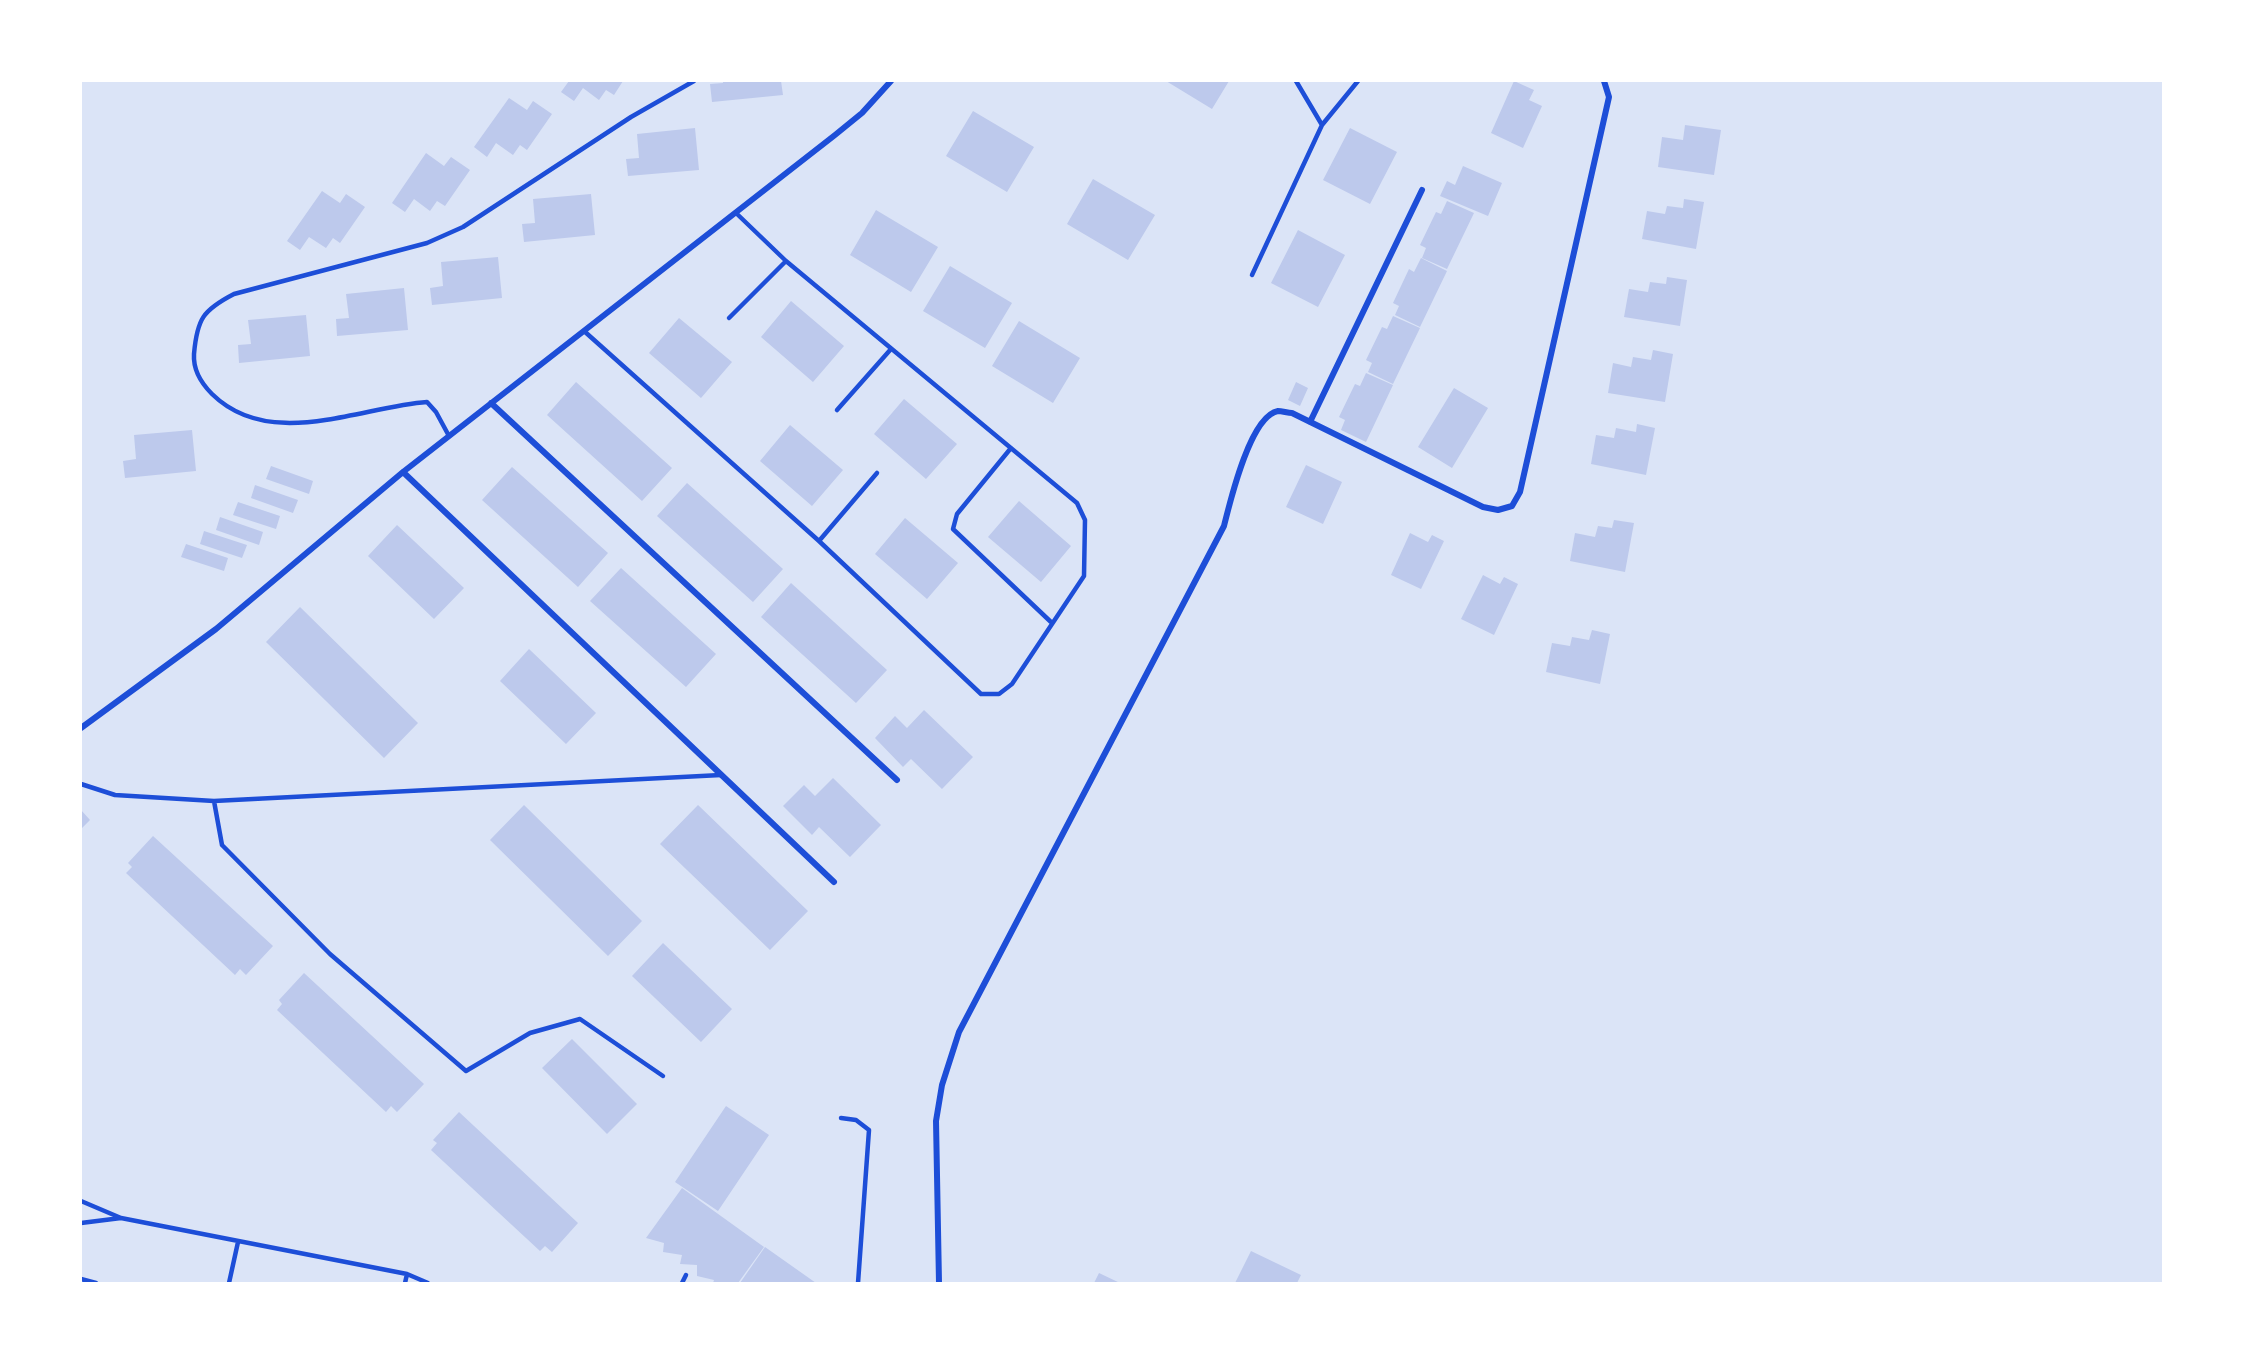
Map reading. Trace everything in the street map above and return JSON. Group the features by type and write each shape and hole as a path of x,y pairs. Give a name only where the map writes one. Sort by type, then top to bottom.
{"street":[{"path":"81,728 216,629 403,472 862,113 890,81"},
{"path":"939,1283 936,1121 942,1085 959,1032 1224,526 1244,455 1265,418 1278,411 1292,413 1483,507 1498,510 1512,506 1520,492 1609,97 1604,81"},
{"path":"1310,422 1422,190"},
{"path":"491,404 897,780"},
{"path":"403,472 834,882"}],"lane":[{"path":"449,436 428,402 296,423 262,421 237,413 202,384 194,360 196,332 210,306 234,294 427,243 463,227 631,117 694,81"},
{"path":"1296,81 1322,125"},
{"path":"1252,275 1322,125 1358,81"},
{"path":"584,331 819,541 981,694 999,694 1012,684 1084,576 1085,520 1077,503 786,261 736,213"},
{"path":"729,318 786,261"},
{"path":"837,410 891,349"},
{"path":"1011,448 957,514 953,529 1052,623"},
{"path":"819,541 877,472"},
{"path":"81,784 115,795 214,801 722,776"},
{"path":"214,801 222,845 330,954 466,1071 531,1033 580,1019 663,1076"},
{"path":"841,1118 856,1120 869,1130 858,1283"},
{"path":"81,1201 121,1218 407,1274 428,1283"},
{"path":"81,1223 121,1218"},
{"path":"229,1283 238,1242"},
{"path":"405,1283 407,1274"},
{"path":"682,1283 686,1275"},
{"path":"81,1279 96,1283"}],"shaded area":[{"path":"81,81 2163,81 2163,1283 81,1283"}],"building":[{"path":"569,81 623,81 614,95 606,90 599,100 583,88 574,101 561,92"},
{"path":"723,81 781,81 783,95 712,102 710,84 723,83"},
{"path":"1166,81 1229,81 1212,109"},
{"path":"1514,81 1534,90 1529,100 1542,106 1523,148 1491,133"},
{"path":"509,98 527,110 533,101 552,114 527,150 520,145 513,155 496,143 487,157 474,147"},
{"path":"973,111 1034,147 1007,192 946,156"},
{"path":"1685,125 1721,130 1714,175 1658,167 1662,137 1683,140"},
{"path":"695,128 699,170 628,176 626,159 639,158 637,134"},
{"path":"1350,128 1397,152 1370,204 1323,180"},
{"path":"426,153 444,166 451,157 470,170 445,206 437,201 430,211 414,199 405,212 392,203"},
{"path":"1463,166 1502,183 1488,216 1440,196 1447,181 1455,185"},
{"path":"1093,179 1155,215 1128,260 1067,224"},
{"path":"322,191 340,203 346,194 365,207 340,243 333,238 326,248 309,237 300,250 287,241"},
{"path":"591,194 595,235 524,242 522,224 535,223 533,199"},
{"path":"1684,199 1704,202 1696,249 1642,239 1647,211 1665,214 1667,206 1683,208"},
{"path":"1447,201 1474,213 1447,269 1422,258 1426,248 1420,245 1436,212 1441,214"},
{"path":"876,210 938,247 911,292 850,255"},
{"path":"1298,230 1345,255 1318,307 1271,283"},
{"path":"498,257 502,298 432,305 430,288 443,286 441,262"},
{"path":"1421,258 1447,271 1420,327 1395,315 1399,306 1393,303 1409,269 1414,272"},
{"path":"950,266 1012,303 985,348 923,311"},
{"path":"1667,277 1687,280 1680,326 1624,317 1629,289 1648,292 1650,282 1666,284"},
{"path":"404,288 408,330 337,336 336,319 349,318 346,294"},
{"path":"791,301 844,346 813,382 761,337"},
{"path":"306,315 310,356 239,363 238,345 251,344 248,320"},
{"path":"1393,316 1420,328 1393,384 1368,372 1372,363 1366,360 1382,327 1387,329"},
{"path":"679,318 732,362 701,398 649,353"},
{"path":"1019,321 1080,358 1053,403 992,366"},
{"path":"1653,350 1673,354 1665,402 1608,393 1613,363 1631,367 1633,357 1651,360"},
{"path":"1366,373 1393,385 1366,442 1341,430 1345,420 1339,417 1355,384 1360,386"},
{"path":"576,382 672,468 642,501 547,415"},
{"path":"1296,382 1308,388 1300,406 1288,400"},
{"path":"1454,388 1488,408 1452,468 1418,447"},
{"path":"904,399 957,444 926,479 874,434"},
{"path":"1637,424 1655,428 1646,475 1591,464 1596,435 1614,438 1616,428 1636,432"},
{"path":"790,425 843,470 812,506 760,461"},
{"path":"192,430 196,471 125,478 123,461 136,459 134,435"},
{"path":"1306,465 1342,482 1323,524 1286,507"},
{"path":"271,466 313,481 309,494 266,479"},
{"path":"512,467 608,553 578,587 482,500"},
{"path":"687,483 783,569 753,602 657,516"},
{"path":"255,485 298,500 293,513 251,498"},
{"path":"1019,501 1071,546 1041,582 988,537"},
{"path":"238,502 280,516 276,529 233,515"},
{"path":"220,517 263,532 259,545 216,530"},
{"path":"905,518 958,563 927,599 875,554"},
{"path":"1614,520 1634,523 1625,572 1570,561 1575,533 1595,537 1598,526 1612,528"},
{"path":"397,525 464,588 434,619 368,556"},
{"path":"204,531 247,545 242,558 200,544"},
{"path":"1410,533 1428,542 1432,535 1444,541 1421,589 1391,575"},
{"path":"186,544 228,558 224,571 181,557"},
{"path":"621,568 716,654 686,687 590,601"},
{"path":"1483,575 1500,584 1504,577 1518,584 1494,635 1461,619"},
{"path":"791,583 887,670 856,703 761,617"},
{"path":"300,607 418,723 384,758 266,642"},
{"path":"1592,630 1610,634 1600,684 1546,672 1552,643 1570,646 1572,637 1589,640"},
{"path":"529,649 596,713 566,744 500,681"},
{"path":"924,710 973,757 942,789 911,759 903,767 875,738 895,716 907,728"},
{"path":"833,778 881,825 850,857 819,827 812,835 783,806 804,785 815,796"},
{"path":"524,805 642,921 608,956 490,840"},
{"path":"698,805 808,911 770,950 660,844"},
{"path":"81,810 90,820 81,829"},
{"path":"153,836 273,946 246,975 240,969 235,975 126,873 132,867 128,863"},
{"path":"663,943 732,1009 701,1042 632,976"},
{"path":"304,973 424,1084 397,1112 391,1106 386,1112 277,1010 282,1004 279,1000"},
{"path":"572,1039 637,1104 607,1134 542,1068"},
{"path":"726,1106 769,1135 718,1211 675,1182"},
{"path":"459,1112 578,1223 552,1252 545,1246 540,1251 431,1150 437,1143 433,1140"},
{"path":"682,1188 764,1247 738,1283 713,1283 714,1280 697,1276 697,1265 680,1264 682,1255 663,1252 664,1243 646,1238"},
{"path":"765,1247 816,1283 740,1283"},
{"path":"1251,1251 1301,1275 1297,1283 1235,1283"},
{"path":"1099,1273 1120,1283 1094,1283"}]}
